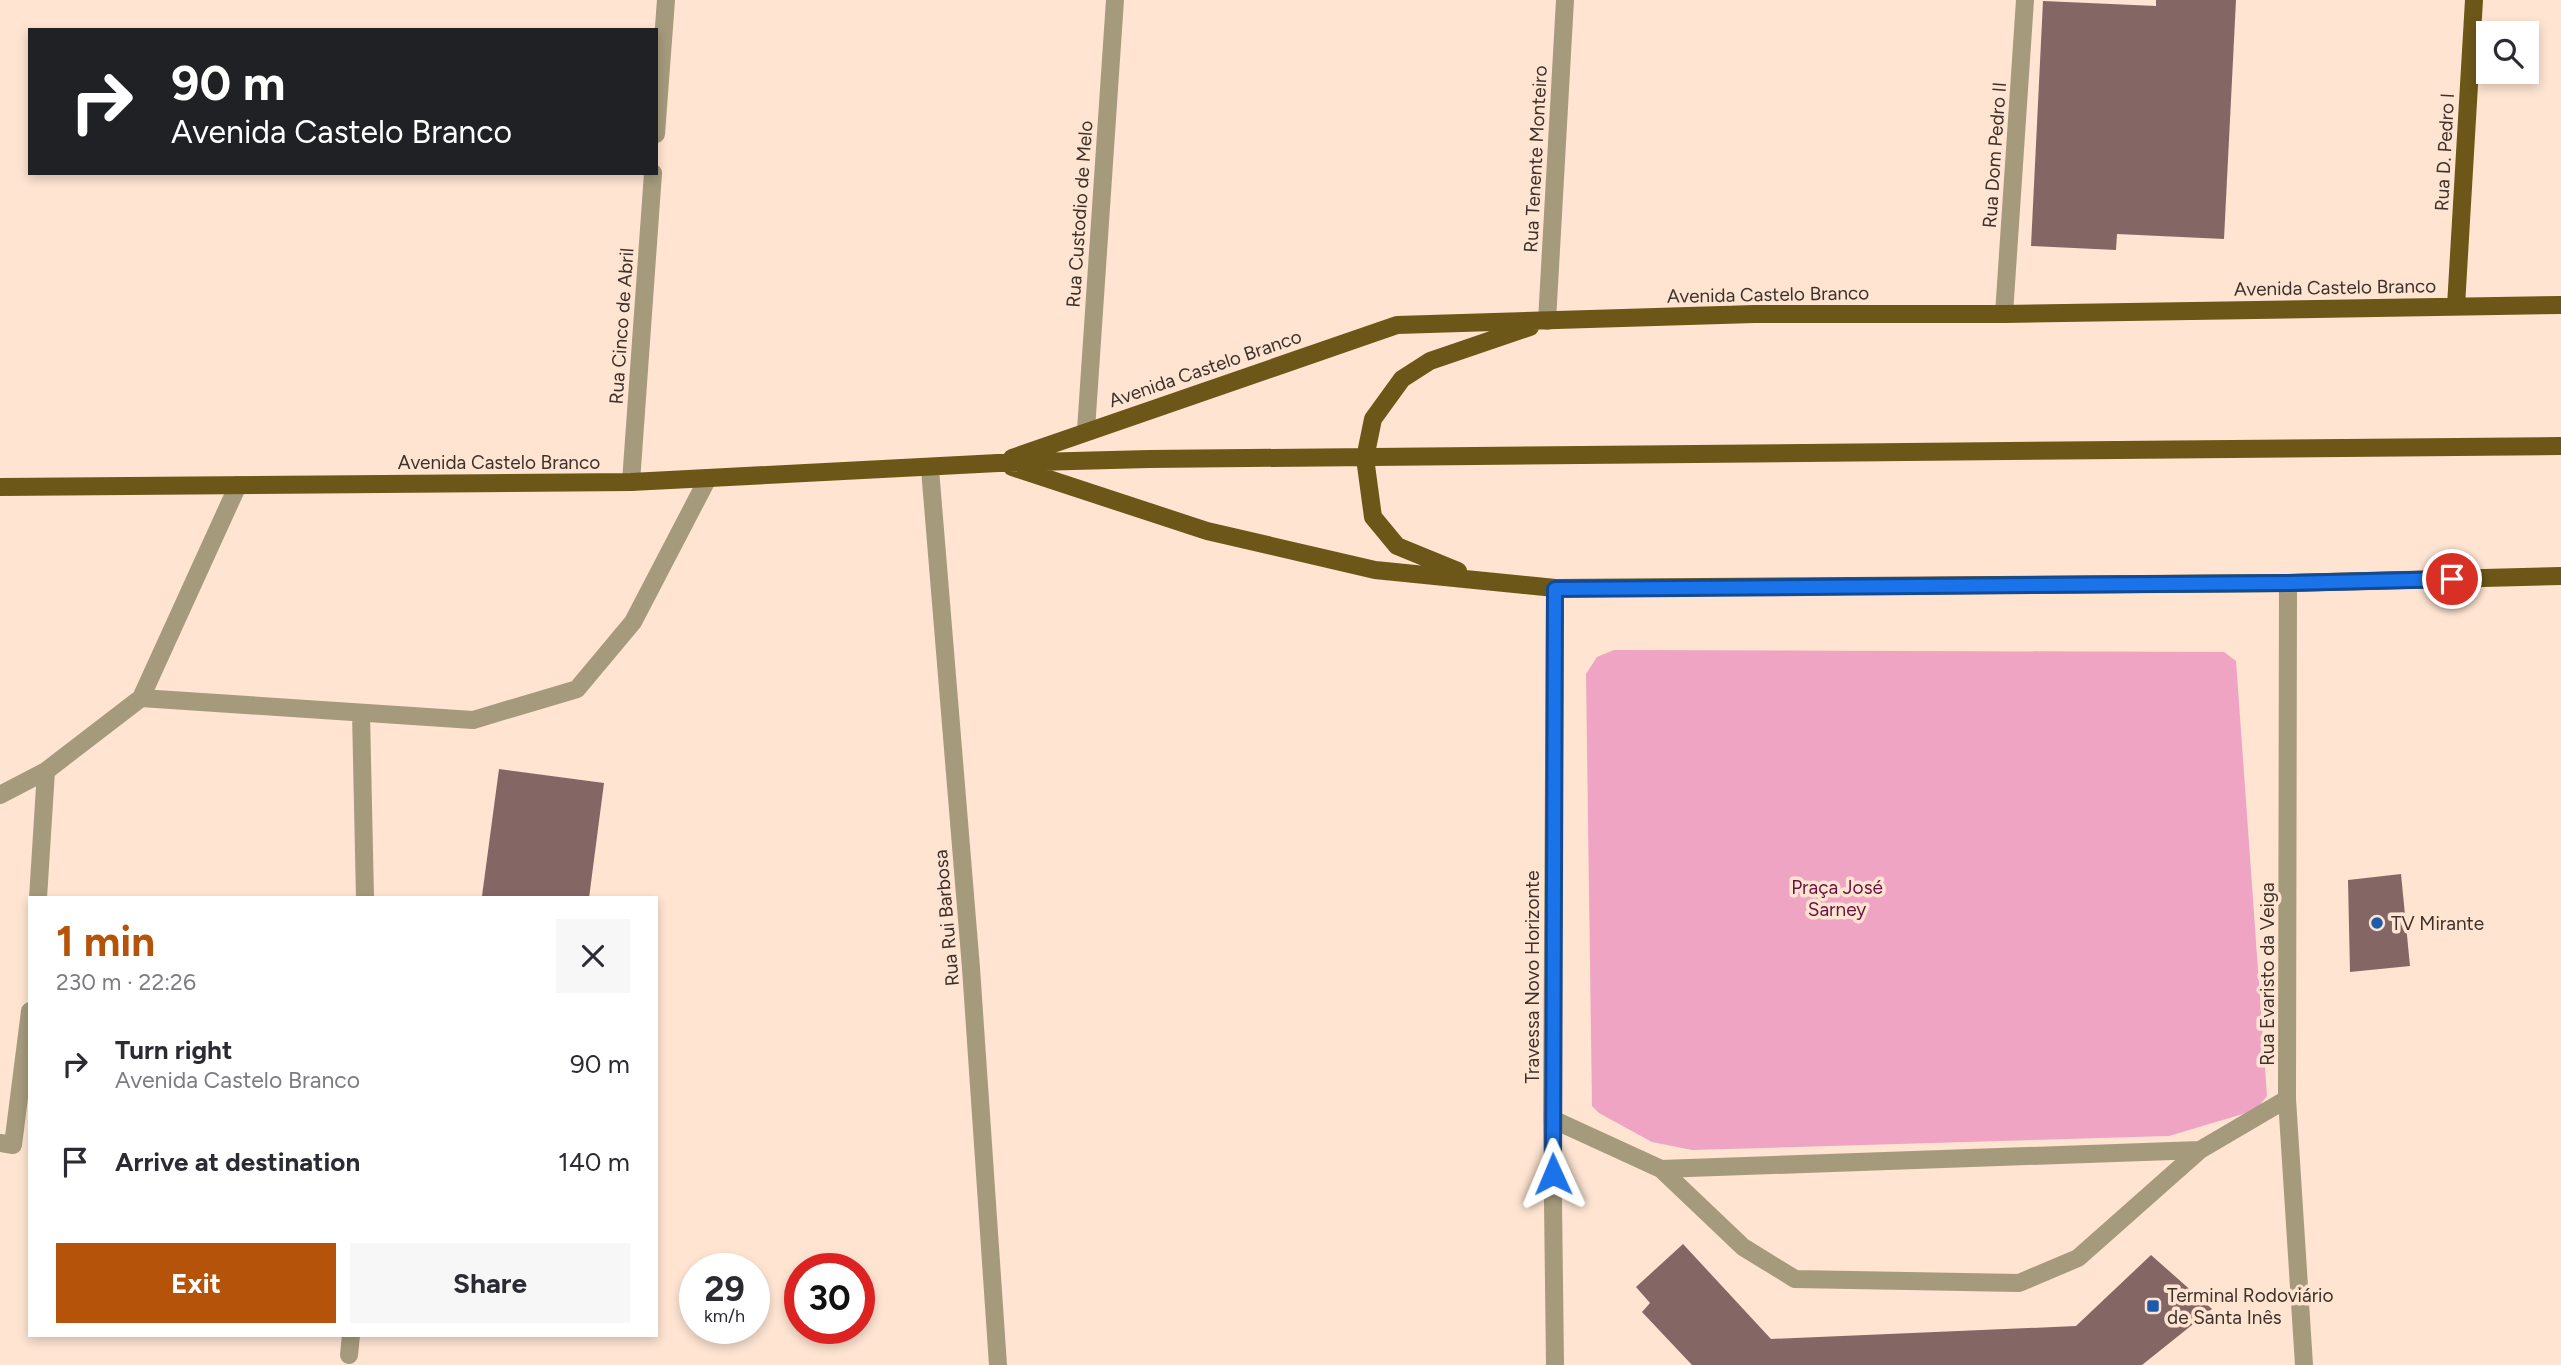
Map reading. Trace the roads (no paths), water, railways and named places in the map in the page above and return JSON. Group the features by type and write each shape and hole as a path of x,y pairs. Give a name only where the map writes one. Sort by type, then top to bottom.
{"main road":[{"name":"Rua D. Pedro I","path":"2456,306 2474,0"},
{"name":"Avenida Castelo Branco","path":"999,463 1086,430 1397,325 1754,314 2004,314 2561,305"},
{"path":"1547,321 1430,361 1402,379 1373,419 1366,458 1373,517 1397,547 1448,569 1555,589"},
{"name":"Avenida Castelo Branco","path":"0,487 631,482 930,469 999,463 2561,446"},
{"name":"Avenida Castelo Branco","path":"999,463 1207,531 1375,570 1555,589 2288,583 2561,576"}],"street":[{"path":"658,107 666,0"},
{"name":"Rua Custodio de Melo","path":"1086,430 1115,0"},
{"name":"Rua Tenente Monteiro","path":"1547,321 1565,0"},
{"name":"Rua Dom Pedro II","path":"2004,314 2025,0"},
{"name":"Rua Cinco de Abril","path":"631,482 653,175"},
{"name":"Rua Rui Barbosa","path":"930,469 970,954 998,1365"},
{"path":"141,698 473,720 577,689 633,622 708,478"},
{"path":"0,795 46,771 141,698 238,485"},
{"name":"Rua Evaristo da Veiga","path":"2288,583 2287,1099 2304,1365"},
{"name":"Travessa Novo Horizonte","path":"1555,589 1552,1119 1555,1365"},
{"path":"360,713 365,896"},
{"path":"38,896 46,771"},
{"path":"14,1145 28,1028"},
{"path":"1552,1119 1661,1169 1743,1247 1795,1279 2019,1283 2078,1258 2200,1150 2287,1099"},
{"path":"1661,1169 2200,1150"},
{"path":"349,1356 351,1337"}],"place":[{"name":"TV Mirante","path":"2377,923"},
{"name":"Terminal Rodoviário de Santa Inês","path":"2153,1306"}],"park label":[{"name":"Praça José Sarney","path":"1837,898"}]}
